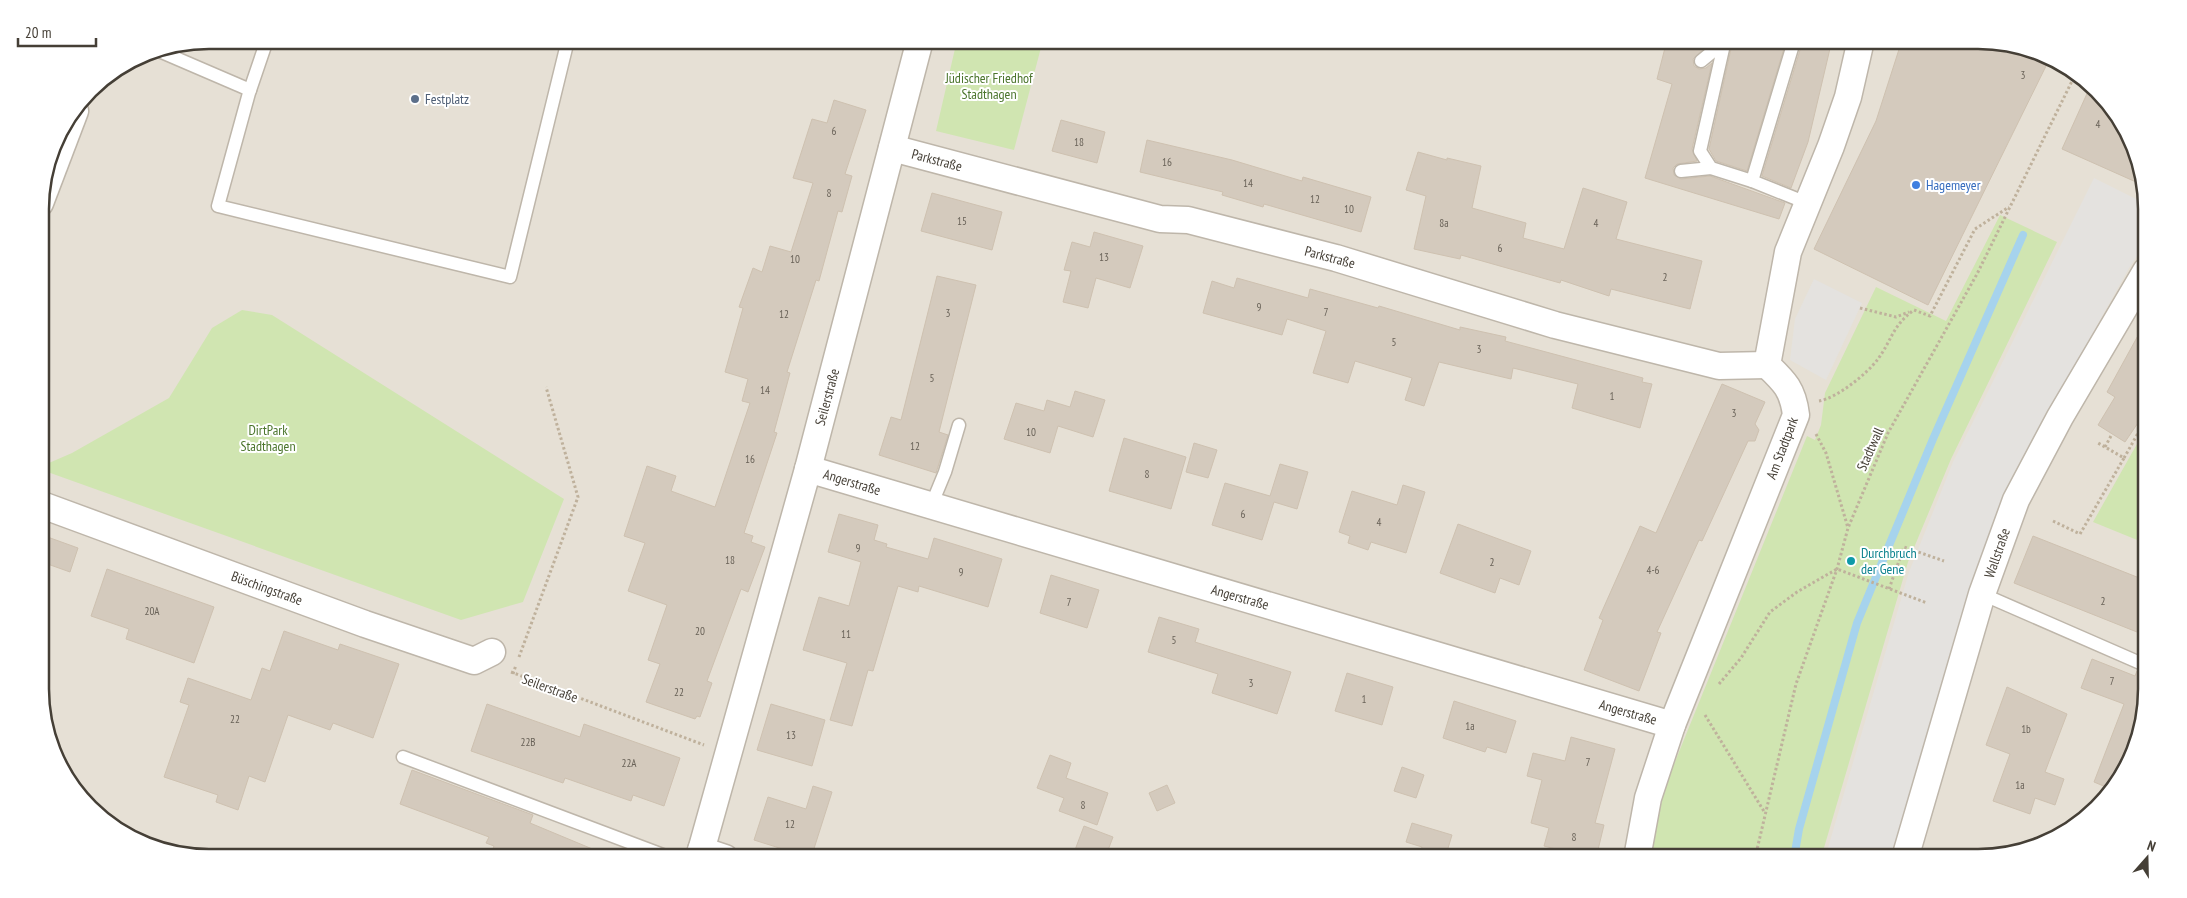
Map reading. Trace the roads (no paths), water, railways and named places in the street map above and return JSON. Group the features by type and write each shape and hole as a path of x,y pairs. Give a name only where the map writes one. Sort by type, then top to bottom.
{"street":[{"name":"Seilerstraße","path":"710,849 729,754 808,469 918,49"},
{"path":"1767,365 1788,252 1831,146 1848,97 1859,49"},
{"name":"Parkstraße","path":"892,148 1160,219 1188,220 1336,258 1555,325 1719,366 1767,365"},
{"name":"Wallstraße","path":"1908,849 1982,594 2016,500 2060,417 2138,285"},
{"name":"Am Stadtpark","path":"1638,849 1648,798 1672,725 1796,410 1794,397 1785,382 1767,365"},
{"name":"Angerstraße","path":"808,469 1672,725"},
{"name":"Büschingstraße","path":"49,508 366,624 474,661 492,652"}],"lane":[{"path":"264,49 250,90 218,206 510,277 566,49"},
{"path":"1702,61 1716,49"},
{"path":"1711,168 1700,151 1722,49"},
{"path":"1752,181 1792,49"},
{"path":"167,54 250,90"},
{"path":"1681,171 1711,168 1752,181 1807,203"},
{"path":"931,506 945,472 959,425"},
{"path":"1982,594 2138,662"},
{"path":"402,757 647,849"}],"waterway":[{"path":"1796,849 1799,829 1857,623 1933,439 2023,235"}],"place":[{"name":"Festplatz","path":"415,99"},
{"name":"Hagemeyer","path":"1916,185"},
{"name":"Durchbruch der Gene","path":"1851,561"}],"park label":[{"name":"Jüdischer Friedhof Stadthagen","path":"989,86"},
{"name":"DirtPark Stadthagen","path":"268,438"}]}
